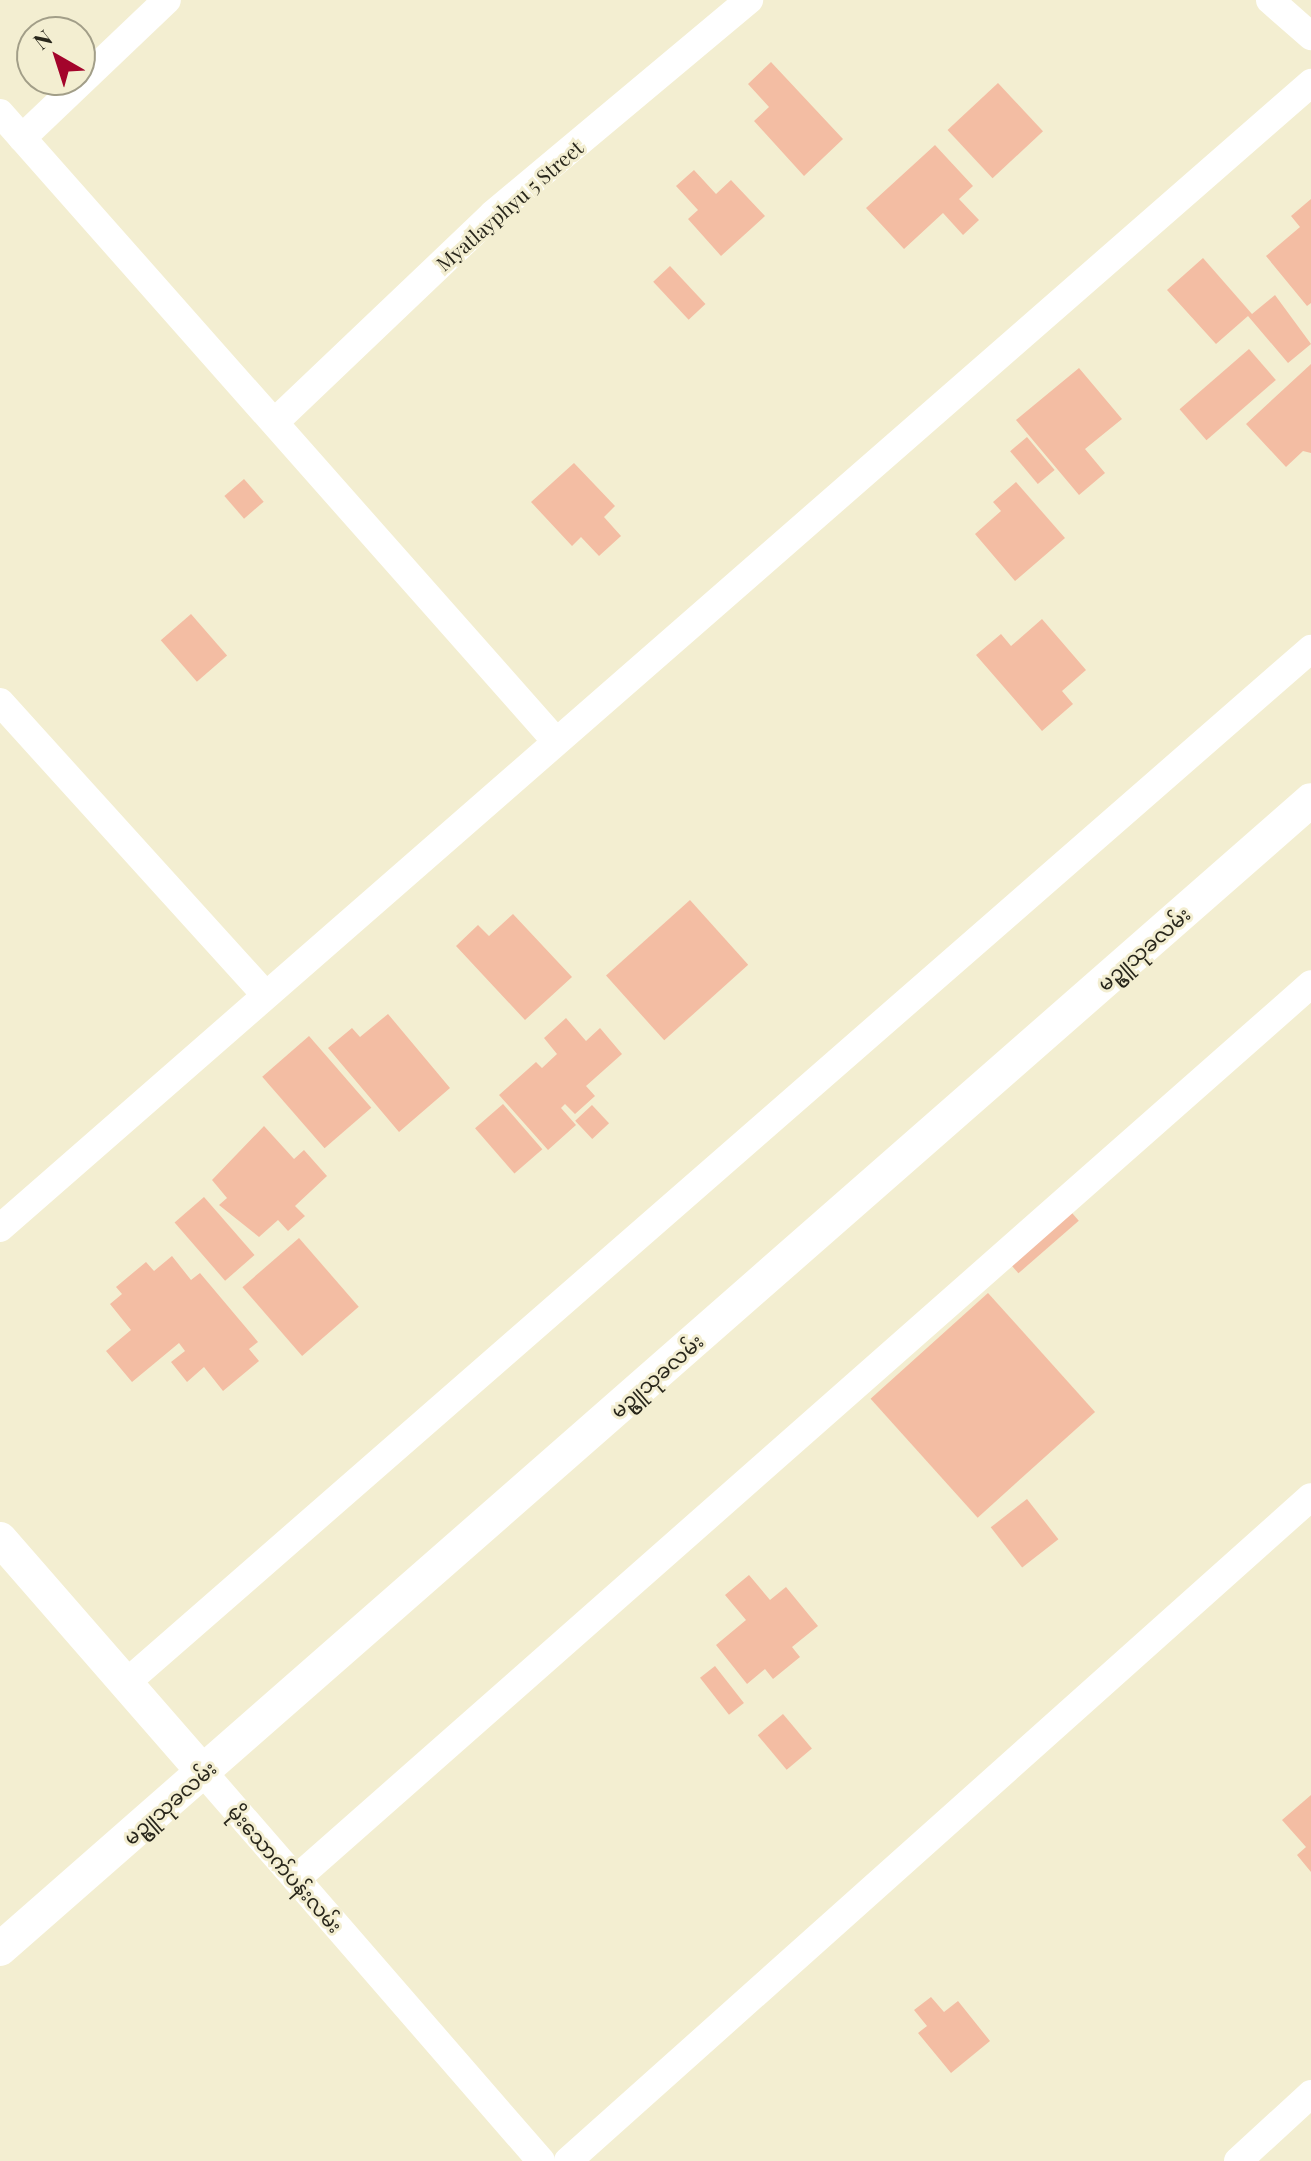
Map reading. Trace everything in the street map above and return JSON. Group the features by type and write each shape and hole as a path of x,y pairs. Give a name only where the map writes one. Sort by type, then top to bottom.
{"street":[{"path":"22,138 167,0"},
{"name":"Myatlayphyu 5 Street","path":"277,420 493,214 749,0"},
{"path":"1270,0 1311,36"},
{"path":"0,1228 264,993 1311,83"},
{"path":"0,113 277,420 555,740"},
{"path":"126,1683 1311,649"},
{"path":"0,702 264,993"},
{"name":"မဥ္ဇူသုခလမ်း","path":"0,1949 1311,800"},
{"path":"296,1879 1311,984"},
{"path":"568,2161 1311,1497"},
{"name":"မိုးသောက်ပန်းလမ်း","path":"0,1539 541,2161"},
{"path":"1238,2161 1311,2094"}],"building":[{"path":"771,62 843,139 804,176 754,121 769,107 748,84"},
{"path":"998,83 1043,131 993,178 948,130"},
{"path":"935,145 973,186 959,199 979,220 963,235 943,213 904,249 866,208"},
{"path":"694,170 716,194 731,180 765,216 721,256 688,219 698,210 676,186"},
{"path":"1311,199 1311,303 1307,306 1266,256 1300,227 1291,216"},
{"path":"1203,258 1252,314 1275,295 1311,344 1288,363 1248,316 1216,344 1167,290"},
{"path":"670,266 705,304 689,320 653,282"},
{"path":"1249,349 1276,380 1206,440 1180,409"},
{"path":"1311,364 1311,453 1303,451 1286,467 1246,424"},
{"path":"1079,368 1122,419 1085,449 1105,473 1079,495 1016,420"},
{"path":"1027,437 1055,470 1038,484 1010,451"},
{"path":"574,463 615,506 604,517 621,536 599,556 581,537 572,546 531,502"},
{"path":"244,479 264,502 244,519 224,496"},
{"path":"1016,482 1065,538 1015,581 975,534 1001,511 993,502"},
{"path":"191,614 227,656 197,682 161,640"},
{"path":"1042,619 1086,670 1062,691 1073,704 1042,731 976,655 1001,634 1011,646"},
{"path":"690,900 748,965 664,1040 606,976"},
{"path":"513,914 572,977 525,1020 456,946 478,925 489,936"},
{"path":"388,1014 450,1088 399,1132 328,1048 352,1028 360,1037"},
{"path":"566,1018 586,1041 600,1028 622,1054 586,1086 595,1096 575,1114 565,1104 561,1108 576,1125 548,1150 499,1095 536,1062 542,1068 557,1054 544,1038"},
{"path":"309,1036 371,1108 325,1148 262,1077"},
{"path":"503,1104 542,1149 514,1174 475,1128"},
{"path":"592,1105 609,1123 592,1139 575,1121"},
{"path":"264,1126 294,1159 304,1150 327,1176 295,1206 305,1216 288,1231 278,1220 259,1237 219,1205 227,1198 212,1180"},
{"path":"204,1197 255,1255 225,1281 175,1223"},
{"path":"1065,1205 1079,1221 1018,1273 1005,1257"},
{"path":"299,1238 359,1307 302,1356 242,1287"},
{"path":"172,1256 191,1280 200,1273 258,1342 249,1349 259,1361 223,1391 204,1367 187,1382 171,1362 185,1351 179,1343 132,1382 106,1351 131,1330 110,1304 122,1294 116,1287 146,1262 154,1271"},
{"path":"988,1293 1095,1412 978,1518 871,1399"},
{"path":"1027,1499 1058,1539 1022,1568 991,1527"},
{"path":"749,1575 770,1600 786,1587 818,1626 792,1647 800,1657 773,1679 765,1669 747,1684 716,1645 746,1620 725,1595"},
{"path":"715,1666 744,1703 729,1715 700,1678"},
{"path":"783,1714 812,1748 787,1770 758,1735"},
{"path":"1311,1795 1311,1872 1297,1855 1306,1847 1282,1820"},
{"path":"931,1997 944,2012 958,2001 990,2041 951,2073 918,2033 927,2026 914,2010"}]}
